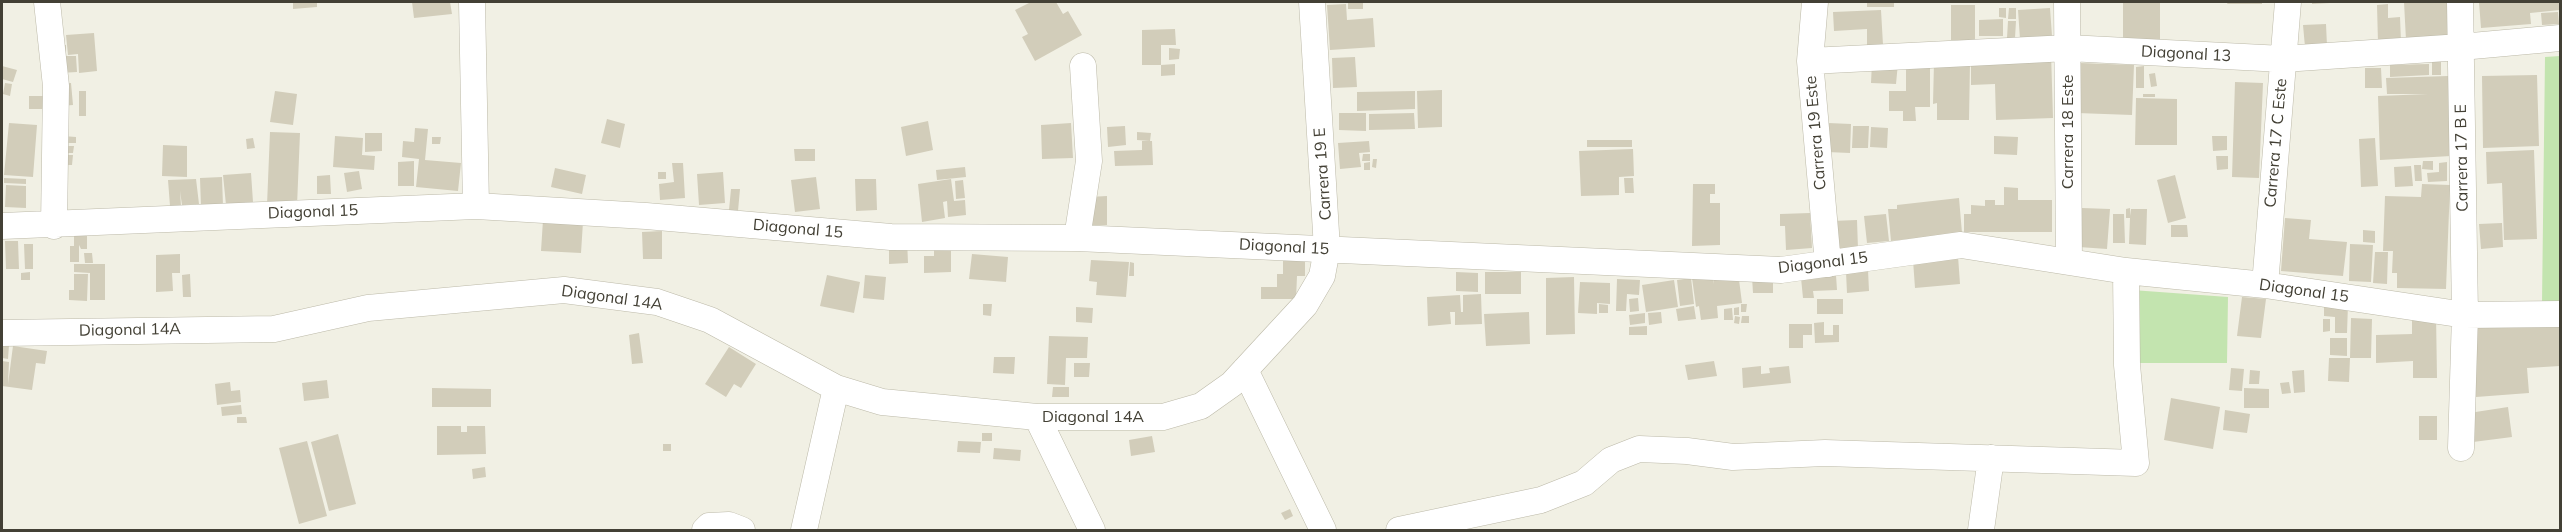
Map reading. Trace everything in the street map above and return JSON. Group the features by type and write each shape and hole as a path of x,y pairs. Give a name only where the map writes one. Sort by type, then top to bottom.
{"street":[{"path":"47,2 56,86 54,226"},
{"path":"472,2 477,206"},
{"name":"Carrera 19 E","path":"1201,406 1232,384 1305,305 1322,276 1327,249 1312,2"},
{"name":"Carrera 19 Este","path":"1815,2 1810,62 1828,264"},
{"name":"Carrera 18 Este","path":"2067,2 2069,262"},
{"name":"Carrera 17 C Este","path":"2265,285 2288,2"},
{"name":"Carrera 17 B E","path":"2454,452 2460,2"},
{"name":"Diagonal 13","path":"1810,62 2068,48 2283,59 2560,38"},
{"path":"1077,238 1089,161 1083,66"},
{"name":"Diagonal 15","path":"2,226 54,226 296,212 477,206 646,216 891,237 1077,238 1781,270 1961,245 2126,271 2265,285 2455,313 2560,314"},
{"path":"1399,531 1540,500 1584,483 1611,460 1639,449 1687,451 1733,457 1825,453 2136,463 2127,365 2126,271"},
{"name":"Diagonal 14A","path":"2,333 274,328 368,308 564,290 657,302 710,320 836,387 882,402 1037,417 1163,417 1201,406"},
{"path":"1245,370 1323,531"},
{"path":"804,531 836,387"},
{"path":"1037,417 1092,531"},
{"path":"1981,531 1991,458"},
{"path":"705,531 709,526 729,525 742,531"}],"green space":[{"path":"2560,56 2560,301 2542,303 2545,57"},
{"path":"2132,290 2228,297 2227,363 2135,363"}],"building":[{"path":"293,2 317,2 317,7 293,9"},
{"path":"412,2 450,2 452,14 414,18"},
{"path":"1031,2 1056,2 1063,14 1068,11 1082,35 1035,61 1022,37 1028,34 1015,10"},
{"path":"1348,2 1363,2 1363,9 1348,9"},
{"path":"1867,2 1894,2 1894,7 1867,7"},
{"path":"2123,2 2160,2 2160,40 2123,40"},
{"path":"2228,2 2262,2 2262,4 2227,4"},
{"path":"2312,2 2330,2 2330,3 2312,4"},
{"path":"2404,2 2452,2 2454,37 2406,40"},
{"path":"2479,2 2560,2 2560,10 2530,13 2531,24 2481,28"},
{"path":"1346,4 1347,20 1373,18 1375,47 1330,50 1327,5"},
{"path":"2388,4 2388,18 2400,17 2401,42 2378,43 2377,5"},
{"path":"1951,5 1975,5 1975,40 1951,40"},
{"path":"1999,8 2006,8 2006,18 1999,17"},
{"path":"2009,8 2016,8 2016,19 2008,19"},
{"path":"2050,8 2052,36 2020,39 2018,10"},
{"path":"1881,10 1883,45 1867,45 1867,29 1834,31 1833,12"},
{"path":"2558,12 2559,24 2542,25 2541,13"},
{"path":"2003,19 2003,36 1979,36 1979,20"},
{"path":"2008,21 2016,21 2015,38 2007,38"},
{"path":"2326,24 2327,46 2305,47 2303,25"},
{"path":"1175,29 1176,45 1161,45 1161,65 1142,65 1142,30"},
{"path":"94,33 97,71 79,73 78,54 68,55 66,35"},
{"path":"59,45 66,45 66,56 76,56 77,72 60,73"},
{"path":"1169,48 1180,49 1179,59 1169,60"},
{"path":"2051,53 2053,118 1996,120 1995,84 1971,85 1971,57"},
{"path":"1355,57 1357,87 1333,88 1332,58"},
{"path":"2432,61 2441,61 2441,75 2432,75"},
{"path":"1872,62 1898,63 1896,84 1871,83"},
{"path":"1934,62 1970,63 1969,120 1937,120 1937,103 1933,104"},
{"path":"2080,63 2134,65 2132,115 2077,113"},
{"path":"1175,64 1175,75 1161,76 1161,65"},
{"path":"1930,64 1930,107 1915,107 1916,121 1903,121 1903,111 1889,111 1889,91 1906,91 1906,65"},
{"path":"2429,64 2429,75 2390,77 2390,65"},
{"path":"2,66 17,70 13,82 2,79"},
{"path":"2144,66 2144,88 2136,88 2136,67"},
{"path":"2365,68 2381,68 2382,88 2365,88"},
{"path":"2155,73 2157,86 2151,87 2149,74"},
{"path":"2537,75 2539,146 2483,148 2482,76"},
{"path":"2448,76 2451,156 2380,160 2378,96 2428,94 2387,94 2386,78"},
{"path":"2235,82 2263,83 2259,178 2232,177"},
{"path":"5,83 12,84 10,96 3,94"},
{"path":"71,83 73,105 60,106 58,84"},
{"path":"1442,90 1442,127 1418,128 1417,91"},
{"path":"79,91 86,91 86,116 79,116"},
{"path":"275,91 297,94 293,125 270,122"},
{"path":"1415,91 1415,109 1357,111 1357,92"},
{"path":"2143,94 2155,94 2155,97 2143,97"},
{"path":"29,96 43,96 43,109 29,109"},
{"path":"2136,98 2177,99 2177,145 2135,145"},
{"path":"1339,113 1366,113 1366,131 1339,130"},
{"path":"1414,113 1415,129 1369,130 1369,114"},
{"path":"607,119 625,124 620,148 601,143"},
{"path":"928,121 933,150 906,156 901,127"},
{"path":"9,123 37,125 33,177 4,175"},
{"path":"1071,123 1073,158 1042,159 1041,125"},
{"path":"1828,123 1851,124 1850,153 1827,152"},
{"path":"1125,126 1126,145 1108,147 1107,127"},
{"path":"1853,126 1869,126 1868,148 1852,148"},
{"path":"1871,127 1888,128 1887,148 1870,147"},
{"path":"415,128 428,129 425,160 461,163 458,191 416,187 419,159 402,157 403,141 414,142"},
{"path":"270,132 300,133 297,206 267,205"},
{"path":"1137,132 1151,133 1150,141 1137,140"},
{"path":"365,133 382,133 382,151 365,152"},
{"path":"63,136 76,137 76,143 63,143"},
{"path":"335,136 363,138 362,155 375,156 374,170 333,167"},
{"path":"1994,136 2018,137 2017,155 1994,154"},
{"path":"2212,136 2227,136 2227,150 2213,151"},
{"path":"432,137 441,137 440,144 432,144"},
{"path":"253,138 255,148 247,149 246,139"},
{"path":"2375,138 2378,186 2361,187 2359,139"},
{"path":"1587,140 1632,140 1632,147 1587,147"},
{"path":"1142,141 1152,141 1153,165 1115,166 1114,151 1142,150"},
{"path":"1369,141 1370,152 1359,153 1361,167 1340,169 1338,143"},
{"path":"163,145 187,146 187,177 162,176"},
{"path":"65,146 74,146 73,153 64,153"},
{"path":"794,149 815,149 815,161 795,161"},
{"path":"1633,149 1634,176 1619,177 1619,195 1581,196 1579,151"},
{"path":"2534,150 2537,239 2504,240 2502,183 2487,184 2486,152"},
{"path":"1363,154 1370,154 1370,161 1362,161"},
{"path":"66,155 73,155 72,165 65,165"},
{"path":"2216,156 2228,156 2228,169 2217,170"},
{"path":"1373,159 1377,159 1376,168 1372,167"},
{"path":"414,161 414,186 398,186 398,162"},
{"path":"2423,161 2433,161 2433,170 2422,169"},
{"path":"1370,162 1370,170 1364,170 1364,163"},
{"path":"2447,162 2447,181 2428,182 2427,173 2439,172 2439,163"},
{"path":"672,163 683,163 685,198 660,200 659,184 674,182"},
{"path":"2414,165 2421,165 2422,181 2415,181"},
{"path":"2411,166 2413,186 2395,187 2394,167"},
{"path":"965,167 966,177 937,180 936,170"},
{"path":"555,168 586,175 582,194 551,187"},
{"path":"359,171 362,189 347,192 344,173"},
{"path":"658,172 666,172 666,179 658,179"},
{"path":"723,172 725,203 699,205 697,174"},
{"path":"251,173 253,202 226,205 223,175"},
{"path":"330,175 331,194 317,194 317,176"},
{"path":"2175,175 2186,218 2168,223 2157,180"},
{"path":"222,177 223,206 201,207 200,178"},
{"path":"816,177 820,209 795,212 791,180"},
{"path":"4,178 26,179 26,184 4,183"},
{"path":"1624,178 1633,178 1634,193 1625,193"},
{"path":"196,179 199,204 182,205 180,191 181,206 170,206 168,180"},
{"path":"855,179 876,179 877,210 856,211"},
{"path":"951,179 954,201 965,200 966,215 948,217 947,201 943,202 945,218 922,222 918,184"},
{"path":"963,180 965,198 956,199 955,181"},
{"path":"1693,184 1715,184 1715,194 1710,194 1710,203 1720,203 1720,245 1692,246"},
{"path":"2422,184 2450,185 2446,289 2397,288 2397,273 2392,273 2393,251 2383,251 2385,196 2421,197"},
{"path":"6,185 26,186 26,208 5,207"},
{"path":"2004,187 2018,188 2018,200 2052,200 2052,232 1964,232 1964,214 1971,214 1971,205 1985,206 1985,200 1995,200 1995,205 2004,205"},
{"path":"731,189 740,189 738,211 729,210"},
{"path":"1107,196 1107,225 1089,225 1089,197"},
{"path":"1959,198 1962,233 1891,241 1888,209 1897,209 1897,205"},
{"path":"2082,208 2110,209 2107,249 2079,247"},
{"path":"2130,208 2130,216 2131,209 2147,209 2146,245 2129,244 2130,218 2126,218 2126,209"},
{"path":"1810,213 1812,248 1786,250 1785,226 1780,226 1780,214"},
{"path":"1886,214 1889,241 1867,243 1864,216"},
{"path":"2113,214 2124,214 2125,243 2113,243"},
{"path":"2285,218 2311,220 2309,239 2347,242 2343,276 2281,271"},
{"path":"543,220 583,222 581,253 541,251"},
{"path":"1857,220 1858,249 1832,250 1831,221"},
{"path":"2502,223 2503,247 2481,249 2479,224"},
{"path":"2171,225 2187,225 2188,237 2171,237"},
{"path":"2363,230 2375,231 2375,243 2363,242"},
{"path":"662,231 662,259 643,259 642,232"},
{"path":"74,236 87,236 87,249 81,249 79,245 79,262 70,262 70,246 74,246"},
{"path":"889,239 907,239 908,263 889,264"},
{"path":"951,239 951,272 924,273 924,256 934,256 934,240"},
{"path":"5,241 18,241 19,269 6,269"},
{"path":"24,244 33,244 33,269 25,269"},
{"path":"2350,244 2373,245 2371,282 2349,281"},
{"path":"2375,252 2388,252 2387,284 2373,283"},
{"path":"84,253 92,253 93,263 85,263"},
{"path":"180,254 180,273 172,273 173,291 156,292 156,255"},
{"path":"972,254 1008,257 1006,282 969,279"},
{"path":"1958,256 1960,284 1915,288 1913,260"},
{"path":"1091,260 1129,262 1126,297 1096,295 1097,282 1089,281"},
{"path":"1283,261 1305,261 1305,276 1297,276 1296,299 1261,299 1261,287 1277,287 1277,274 1283,274"},
{"path":"1130,262 1134,263 1134,276 1129,276"},
{"path":"74,264 105,264 105,300 90,300 90,273 74,272"},
{"path":"1868,270 1869,291 1847,293 1846,272"},
{"path":"30,272 30,280 21,280 21,273"},
{"path":"1456,272 1478,273 1478,292 1456,291"},
{"path":"1485,272 1521,272 1521,294 1485,294"},
{"path":"1738,272 1742,303 1717,306 1718,318 1701,320 1699,306 1696,307 1692,278 1712,275 1714,284 1713,275"},
{"path":"74,274 88,274 87,301 69,300 69,290 74,290"},
{"path":"190,274 191,297 183,297 182,275"},
{"path":"827,275 860,282 854,313 820,306"},
{"path":"865,275 886,277 884,300 863,298"},
{"path":"1836,275 1837,290 1813,291 1814,298 1803,298 1801,278"},
{"path":"1773,276 1773,293 1753,293 1752,277"},
{"path":"1574,277 1575,334 1546,335 1546,278"},
{"path":"1691,278 1694,304 1680,306 1677,280"},
{"path":"1617,279 1640,280 1639,295 1627,294 1626,311 1616,311"},
{"path":"1674,280 1678,307 1646,312 1642,285"},
{"path":"1580,282 1610,283 1610,304 1597,303 1597,314 1578,313"},
{"path":"1481,294 1482,324 1455,325 1455,312 1450,312 1451,324 1428,326 1427,297 1460,295 1461,312 1463,312 1463,295"},
{"path":"2242,297 2266,299 2261,338 2237,336"},
{"path":"1638,298 1639,311 1630,312 1629,299"},
{"path":"1817,299 1843,299 1843,314 1817,314"},
{"path":"2324,303 2348,304 2347,333 2335,333 2335,317 2324,316"},
{"path":"983,304 992,304 991,316 983,315"},
{"path":"1599,304 1608,305 1608,313 1599,313"},
{"path":"1741,304 1747,304 1746,312 1741,312"},
{"path":"1694,306 1696,319 1678,321 1676,309"},
{"path":"1076,307 1093,308 1092,323 1076,322"},
{"path":"1739,307 1739,315 1734,315 1734,308"},
{"path":"1732,308 1733,320 1724,320 1724,309"},
{"path":"1529,312 1530,344 1486,346 1484,314"},
{"path":"1661,312 1662,323 1649,325 1648,313"},
{"path":"1645,313 1645,323 1630,325 1629,315"},
{"path":"2412,314 2436,314 2437,378 2413,378 2413,361 2376,363 2376,335 2412,334"},
{"path":"1735,316 1740,317 1739,324 1734,323"},
{"path":"1742,316 1749,316 1749,323 1741,323"},
{"path":"2351,318 2372,319 2371,358 2350,358"},
{"path":"2323,319 2330,319 2330,331 2323,332"},
{"path":"1824,322 1824,335 1833,335 1833,325 1839,325 1839,342 1815,343 1814,323"},
{"path":"2518,322 2518,327 2560,324 2560,366 2527,368 2529,393 2476,397 2471,326"},
{"path":"1789,324 1812,324 1812,335 1803,335 1803,348 1789,348"},
{"path":"1647,326 1647,335 1629,335 1629,327"},
{"path":"639,333 643,363 632,364 629,335"},
{"path":"1049,336 1088,337 1087,358 1066,358 1065,385 1047,384"},
{"path":"2330,338 2347,338 2347,356 2330,355"},
{"path":"2,344 9,345 8,359 2,358"},
{"path":"13,346 47,351 45,364 36,363 32,390 2,386 2,361 9,362 8,384"},
{"path":"729,347 756,364 741,388 734,384 726,397 705,384"},
{"path":"994,357 1015,357 1014,374 993,373"},
{"path":"2329,358 2350,358 2349,382 2328,381"},
{"path":"1714,361 1717,376 1688,380 1685,365"},
{"path":"1074,363 1090,363 1089,377 1074,377"},
{"path":"1761,366 1761,374 1770,373 1769,368 1789,366 1791,383 1743,388 1742,368"},
{"path":"2231,368 2244,369 2242,391 2229,390"},
{"path":"2250,370 2260,371 2259,384 2249,384"},
{"path":"2304,370 2305,392 2294,393 2292,371"},
{"path":"327,380 329,398 304,401 302,383"},
{"path":"230,382 231,391 240,390 241,402 217,405 215,384"},
{"path":"2289,382 2291,393 2282,394 2280,383"},
{"path":"1053,387 1069,387 1069,397 1052,397"},
{"path":"432,388 491,389 491,407 432,407"},
{"path":"2244,388 2269,389 2269,408 2244,408"},
{"path":"2171,398 2220,407 2213,449 2164,440"},
{"path":"241,405 242,414 222,416 221,407"},
{"path":"2508,407 2512,437 2473,442 2469,413"},
{"path":"2225,410 2250,414 2247,433 2223,430"},
{"path":"2419,416 2437,416 2437,440 2419,440"},
{"path":"237,417 246,417 247,423 237,423"},
{"path":"437,426 461,426 461,432 467,432 467,426 485,426 486,454 437,455"},
{"path":"982,433 992,433 992,441 982,441"},
{"path":"338,434 356,504 329,511 311,442"},
{"path":"1152,436 1155,452 1131,456 1129,440"},
{"path":"307,441 327,516 299,524 279,448"},
{"path":"958,441 981,442 980,453 957,452"},
{"path":"663,444 671,444 671,451 663,451"},
{"path":"994,448 1021,450 1020,461 993,459"},
{"path":"485,467 486,477 473,479 472,469"},
{"path":"1290,509 1293,516 1285,520 1281,513"}]}
